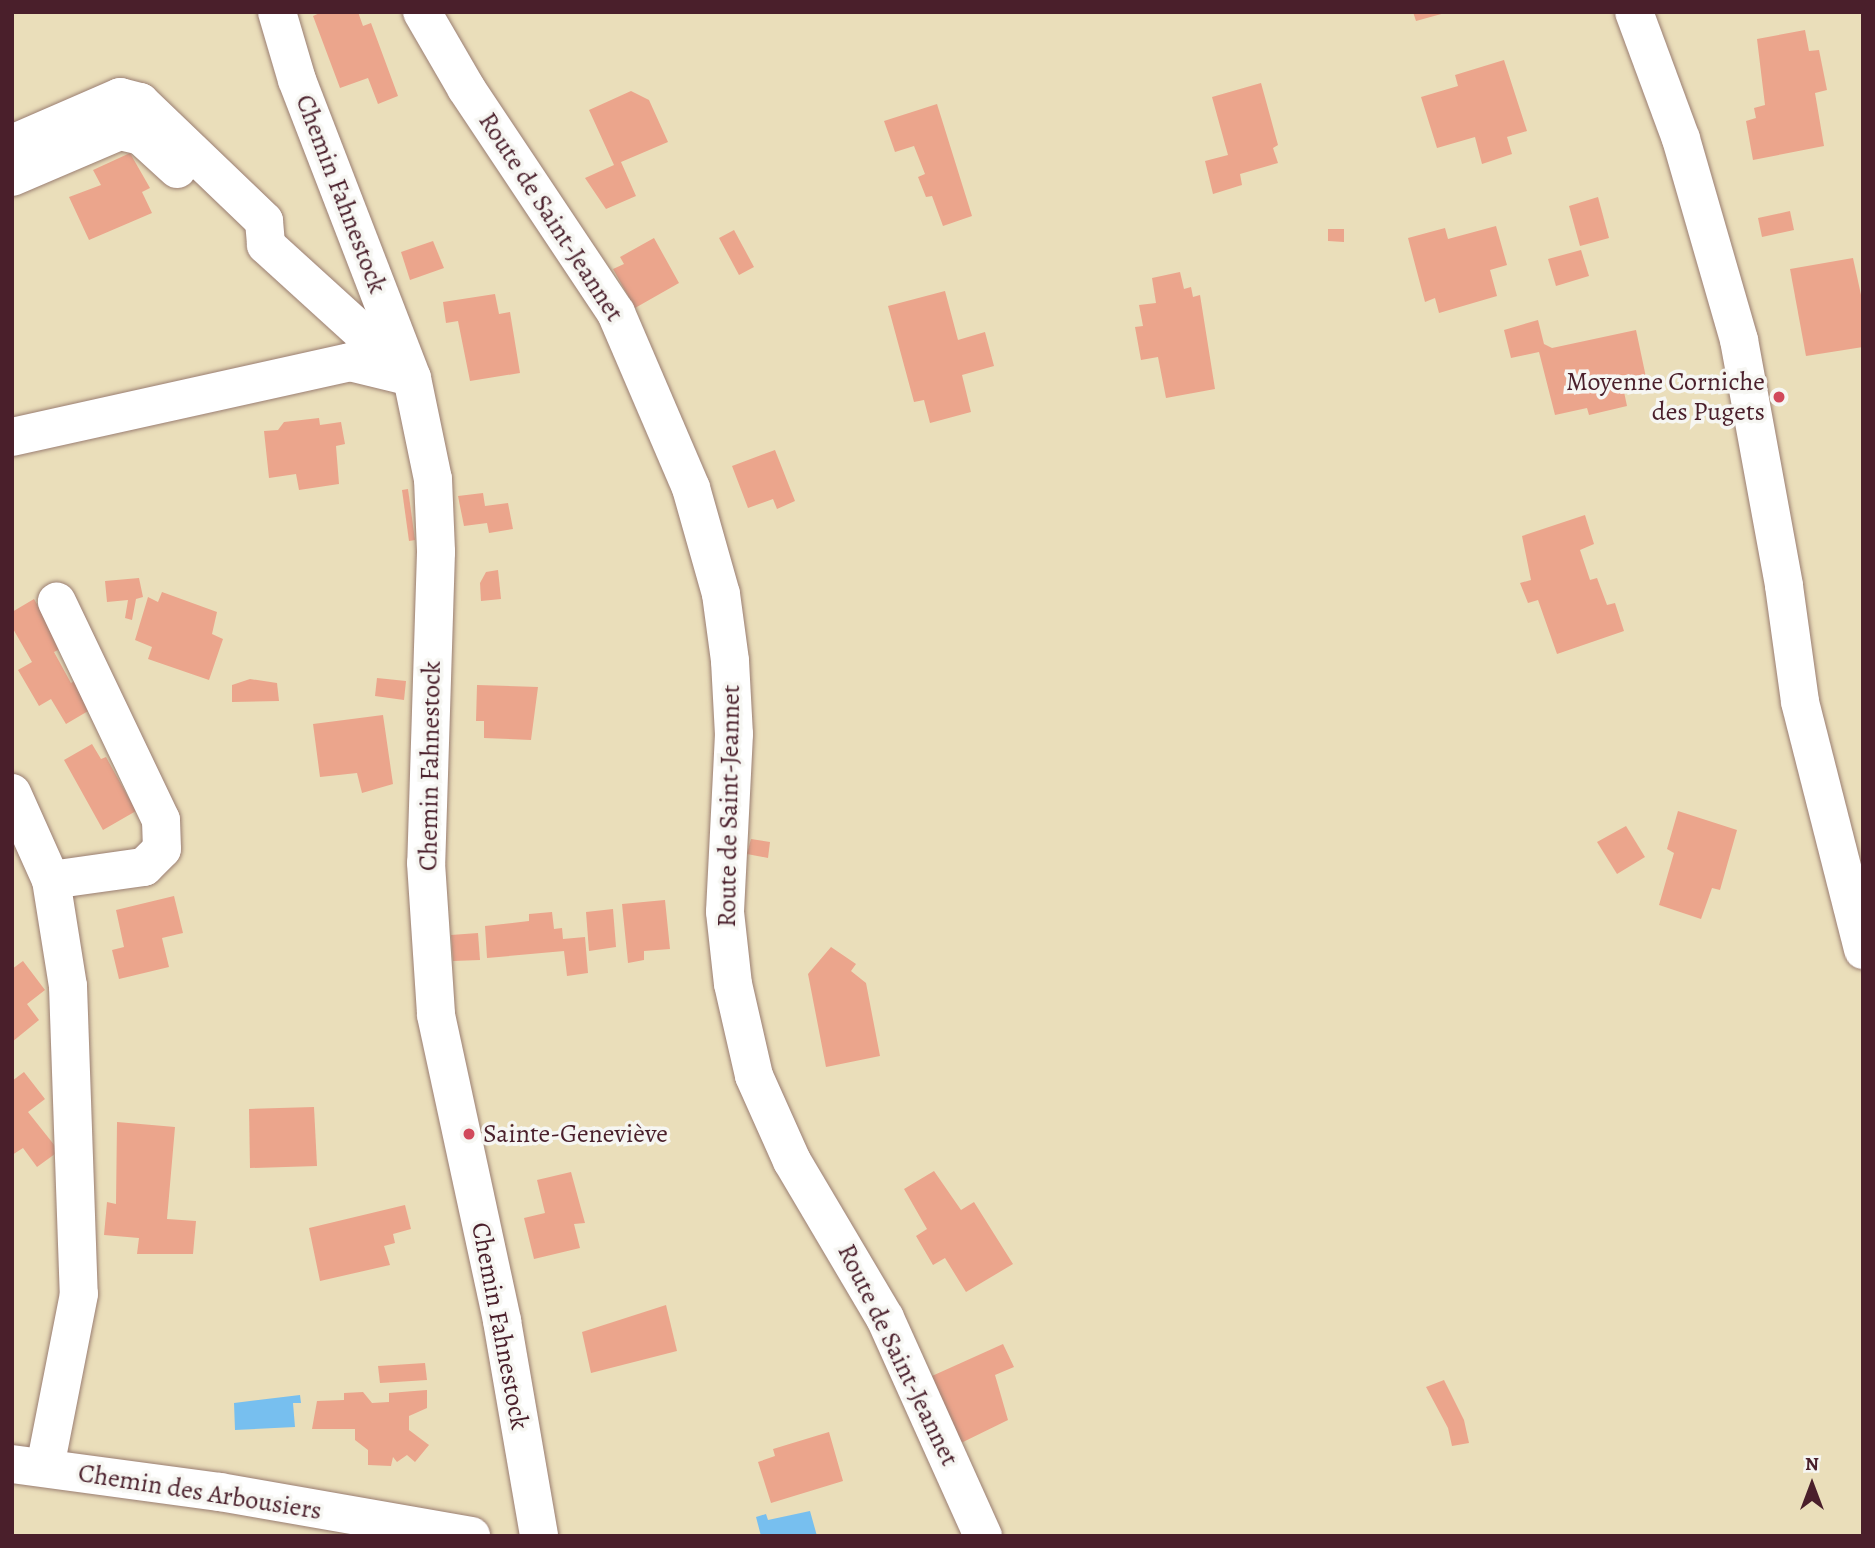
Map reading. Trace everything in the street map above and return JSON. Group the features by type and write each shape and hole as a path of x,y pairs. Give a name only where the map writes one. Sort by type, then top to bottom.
{"street":[{"name":"Chemin Fahnestock","path":"277,12 297,80 412,377 436,519 426,863 436,1015 502,1321 539,1536"},
{"name":"Route de Saint-Jeannet","path":"422,12 473,98 616,313 691,488 721,594 730,661 734,734 725,912 733,984 754,1076 792,1161 885,1318 983,1536"},
{"path":"1634,12 1681,139 1739,340 1782,573 1800,702 1863,950"},
{"path":"12,144 120,97 140,102 264,221 266,244"},
{"path":"12,177 120,131 141,136 237,224 266,244 333,310 412,377"},
{"path":"12,437 350,362 412,377"},
{"path":"51,880 144,866 162,849 161,820 57,602"},
{"path":"12,793 51,880 68,986 79,1294 29,1466"},
{"name":"Chemin des Arbousiers","path":"29,1466 220,1492 471,1536"}],"water":[{"path":"300,1395 301,1403 293,1403 295,1427 235,1430 234,1403"},
{"path":"810,1511 817,1536 761,1536 756,1517 766,1514 768,1520"}],"building":[{"path":"322,12 358,12 363,26 371,23 398,96 378,104 368,78 340,88 313,16"},
{"path":"1413,12 1445,12 1445,13 1416,21"},
{"path":"1805,30 1809,51 1819,50 1827,90 1815,93 1824,146 1753,160 1746,121 1756,118 1754,108 1765,105 1757,39"},
{"path":"1504,60 1527,131 1507,137 1512,154 1482,164 1475,137 1437,148 1421,97 1458,86 1455,75"},
{"path":"1261,83 1278,145 1273,148 1278,163 1240,174 1242,185 1213,194 1205,161 1228,155 1212,97"},
{"path":"631,91 649,100 668,142 621,162 636,196 606,209 585,178 614,165 589,110"},
{"path":"937,104 972,216 943,226 932,196 926,197 918,177 925,174 914,146 895,152 884,121"},
{"path":"130,153 150,188 142,192 152,213 89,240 69,197 101,185 93,170"},
{"path":"1598,197 1609,238 1580,246 1569,206"},
{"path":"1790,211 1794,230 1762,237 1758,218"},
{"path":"1496,226 1507,265 1490,270 1497,296 1439,313 1435,298 1425,302 1408,238 1445,228 1448,239"},
{"path":"1328,229 1344,229 1344,242 1328,241"},
{"path":"734,230 754,267 739,275 719,238"},
{"path":"654,238 679,283 635,308 613,269 624,264 620,257"},
{"path":"433,241 444,268 410,280 401,252"},
{"path":"1581,250 1589,276 1556,286 1548,259"},
{"path":"1853,258 1863,304 1863,347 1806,356 1790,269"},
{"path":"1180,272 1184,289 1191,287 1193,297 1200,295 1215,389 1166,398 1158,357 1141,360 1135,327 1143,326 1139,305 1156,303 1152,278"},
{"path":"945,291 958,340 985,332 994,366 962,375 971,412 930,423 924,400 914,402 888,306"},
{"path":"495,294 499,314 510,312 520,373 470,381 458,321 446,323 443,302"},
{"path":"1538,320 1544,344 1552,348 1636,330 1647,382 1623,387 1627,406 1589,415 1587,408 1555,415 1539,352 1511,358 1504,330"},
{"path":"319,418 320,425 341,422 345,444 336,446 339,484 299,490 296,474 269,478 264,431 278,430 284,422"},
{"path":"775,450 795,501 777,509 773,499 748,508 732,466"},
{"path":"408,489 415,540 409,541 402,490"},
{"path":"483,493 485,506 508,503 513,529 489,533 487,523 464,526 458,496"},
{"path":"1585,515 1594,544 1580,550 1590,580 1597,578 1607,605 1615,603 1624,631 1557,654 1538,600 1528,603 1520,583 1531,580 1522,536"},
{"path":"498,570 501,599 481,601 480,583 486,572"},
{"path":"139,578 143,597 136,599 132,620 125,618 128,600 107,602 105,581"},
{"path":"162,592 217,612 212,634 223,639 209,680 148,659 152,647 135,640 148,597 158,602"},
{"path":"34,599 62,648 54,652 71,683 78,679 95,707 66,724 51,699 39,706 18,670 32,662 12,627 12,612"},
{"path":"377,678 406,681 404,700 375,696"},
{"path":"250,679 277,683 279,701 232,702 232,685"},
{"path":"477,685 538,687 531,740 484,738 484,721 476,721"},
{"path":"383,715 393,784 362,793 357,773 320,777 313,724"},
{"path":"92,744 101,759 106,757 136,811 103,830 64,760"},
{"path":"1678,811 1737,830 1720,890 1712,888 1701,919 1659,905 1674,853 1667,849"},
{"path":"1626,826 1645,857 1617,874 1597,842"},
{"path":"751,839 770,842 768,858 747,854"},
{"path":"174,896 183,933 162,938 169,967 119,979 112,950 124,947 116,910"},
{"path":"665,900 670,949 644,951 644,960 628,963 622,904"},
{"path":"613,909 616,947 589,951 586,912"},
{"path":"552,912 554,929 562,928 563,939 585,937 588,973 567,976 564,951 487,958 485,926 529,921 529,914"},
{"path":"478,933 480,960 453,961 451,935"},
{"path":"831,947 856,964 851,971 866,983 880,1056 826,1067 808,974"},
{"path":"23,961 45,990 27,1004 39,1020 12,1042 12,969"},
{"path":"24,1072 45,1099 28,1112 59,1151 37,1167 23,1148 12,1155 12,1081"},
{"path":"314,1107 317,1166 250,1168 249,1109"},
{"path":"117,1122 175,1127 167,1219 196,1221 193,1254 137,1254 139,1238 104,1235 107,1202 116,1204"},
{"path":"934,1171 961,1210 974,1202 1013,1264 966,1292 945,1258 933,1265 916,1236 927,1229 904,1189"},
{"path":"571,1172 585,1223 574,1224 580,1248 534,1259 524,1218 545,1213 537,1180"},
{"path":"405,1205 411,1229 393,1234 395,1243 384,1246 390,1265 320,1281 309,1228"},
{"path":"666,1305 677,1351 591,1373 582,1332"},
{"path":"1003,1344 1014,1367 995,1375 1008,1420 961,1443 932,1376"},
{"path":"425,1363 427,1380 380,1383 378,1366"},
{"path":"1444,1380 1464,1420 1469,1443 1452,1446 1448,1428 1426,1387"},
{"path":"427,1390 427,1408 409,1416 409,1430 429,1445 415,1462 407,1455 397,1462 393,1457 391,1466 368,1465 368,1450 355,1440 355,1429 312,1429 317,1401 344,1400 344,1393 363,1392 372,1403 389,1402 389,1393"},
{"path":"829,1432 843,1481 771,1503 758,1462 775,1456 773,1449"}],"place":[{"name":"Moyenne Corniche des Pugets","path":"1779,397"},
{"name":"Sainte-Geneviève","path":"469,1134"}]}
